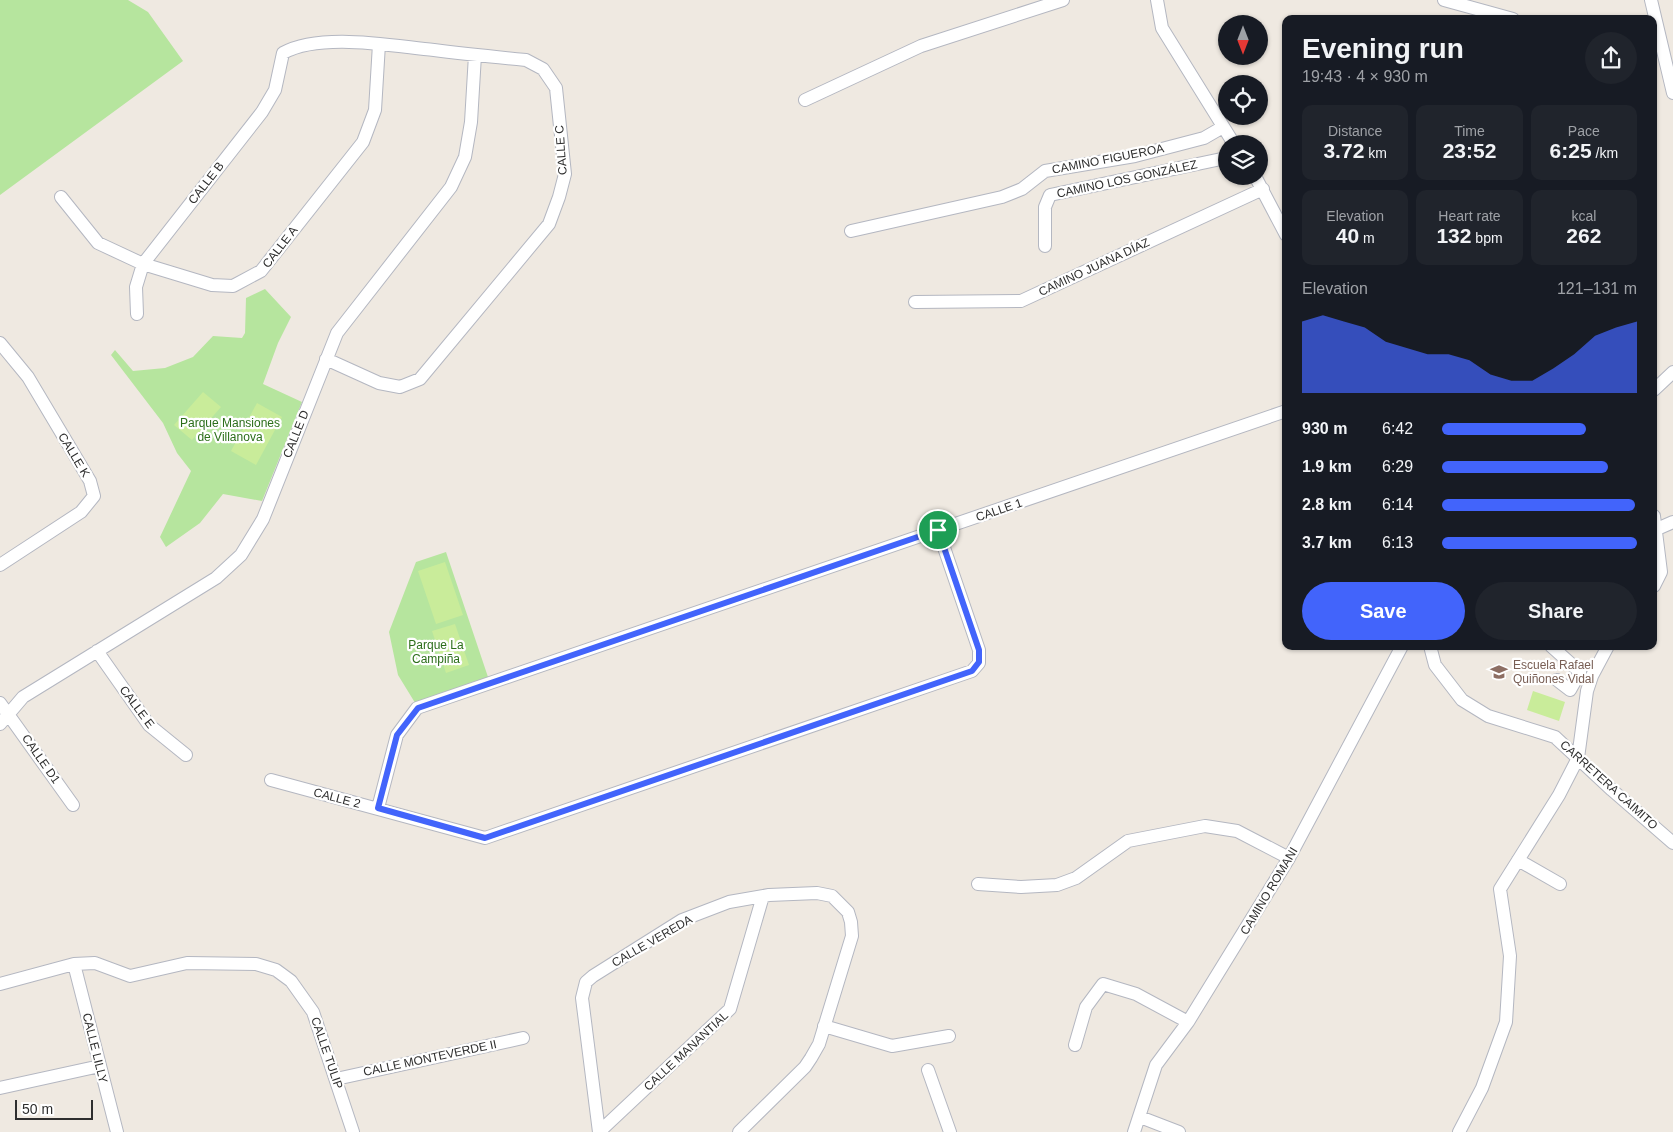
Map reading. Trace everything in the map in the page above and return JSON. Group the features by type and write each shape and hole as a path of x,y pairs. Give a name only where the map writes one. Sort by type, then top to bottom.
{"street":[{"path":"805,100 921,46 1063,0"},
{"path":"1157,0 1162,28 1228,135"},
{"path":"1444,0 1498,15"},
{"path":"1652,0 1655,15"},
{"path":"1657,22 1673,93"},
{"name":"CALLE C","path":"283,53 295,46 336,42 379,44 526,60 543,69 556,88 565,174 549,224 420,379 400,388 379,383 326,359"},
{"name":"CALLE A","path":"61,197 98,243 143,264 212,285 233,286 261,271 363,142 375,110 379,44"},
{"name":"CALLE B","path":"137,314 136,287 143,264 262,112 275,90 283,53"},
{"name":"CALLE D","path":"0,724 4,708 216,578 241,555 262,519 337,333 451,187 465,157 471,122 475,55"},
{"name":"CAMINO FIGUEROA","path":"851,231 1002,197 1022,189 1045,171 1135,156 1204,138 1223,127"},
{"name":"CAMINO LOS GONZÁLEZ","path":"1045,246 1044,207 1050,195 1218,160"},
{"path":"1261,185 1282,226"},
{"name":"CAMINO JUANA DÍAZ","path":"915,302 1021,301 1263,189"},
{"name":"CALLE K","path":"0,343 28,377 90,481 94,496 81,512 0,565"},
{"path":"1657,387 1673,372"},
{"name":"CALLE 1","path":"378,808 397,735 418,708 1282,412"},
{"path":"1657,522 1673,522"},
{"name":"CALLE 2","path":"271,780 485,838 972,671 979,662 979,650 938,530"},
{"path":"1657,539 1661,572 1657,580"},
{"name":"CAMINO ROMANI","path":"1134,1132 1156,1065 1188,1022 1290,858 1400,650"},
{"name":"CARRETERA CAIMITO","path":"1431,650 1435,665 1462,700 1488,716 1555,737 1673,843"},
{"path":"1555,650 1580,672 1570,690 1557,680"},
{"path":"1459,1132 1482,1088 1506,1022 1510,956 1500,889 1559,794 1578,758 1587,691 1592,676 1606,650"},
{"name":"CALLE E","path":"97,651 149,725 186,755"},
{"name":"CALLE D1","path":"4,708 73,805"},
{"path":"978,884 1021,887 1058,885 1076,878 1128,840 1205,826 1237,831 1290,858"},
{"path":"1518,860 1560,884"},
{"name":"CALLE VEREDA","path":"599,1132 582,998 586,982 682,920 729,902 763,896 817,893 832,896 848,912 852,936 819,1044 805,1067 739,1132"},
{"name":"CALLE MANANTIAL","path":"599,1132 730,1009 763,896"},
{"name":"CALLE TULIP","path":"0,984 74,964 95,963 130,976 187,963 256,964 276,970 291,981 313,1012 353,1132"},
{"name":"CALLE LILLY","path":"74,964 117,1132"},
{"path":"1075,1045 1086,1006 1104,984 1136,994 1188,1022"},
{"path":"824,1026 892,1046 949,1036"},
{"name":"CALLE MONTEVERDE II","path":"336,1079 523,1038"},
{"path":"0,1088 100,1066"},
{"path":"928,1070 950,1132"},
{"path":"1140,1117 1179,1132"}],"green space":[{"path":"0,0 128,0 148,12 183,61 0,195"},
{"name":"Parque Mansiones de Villanova","path":"265,289 291,317 278,343 263,384 302,402 262,501 223,494 200,523 166,547 160,537 191,471 177,453 163,423 111,355 115,350 133,371 165,368 193,357 213,336 242,338 245,333 246,298"},
{"path":"203,392 221,407 192,440 174,425"},
{"path":"257,403 282,417 256,465 231,451"},
{"name":"Parque La Campiña","path":"446,552 489,680 417,706 398,675 389,632 416,562"},
{"path":"445,562 463,615 436,624 418,571"},
{"path":"455,624 469,665 446,673 432,631"},
{"path":"1533,691 1565,702 1559,721 1527,710"}],"place":[{"name":"Escuela Rafael Quiñones Vidal","path":"1499,672"}],"route":[{"path":"938,530 979,650 979,662 972,671 485,838 378,808 397,735 418,708 938,530"}]}
